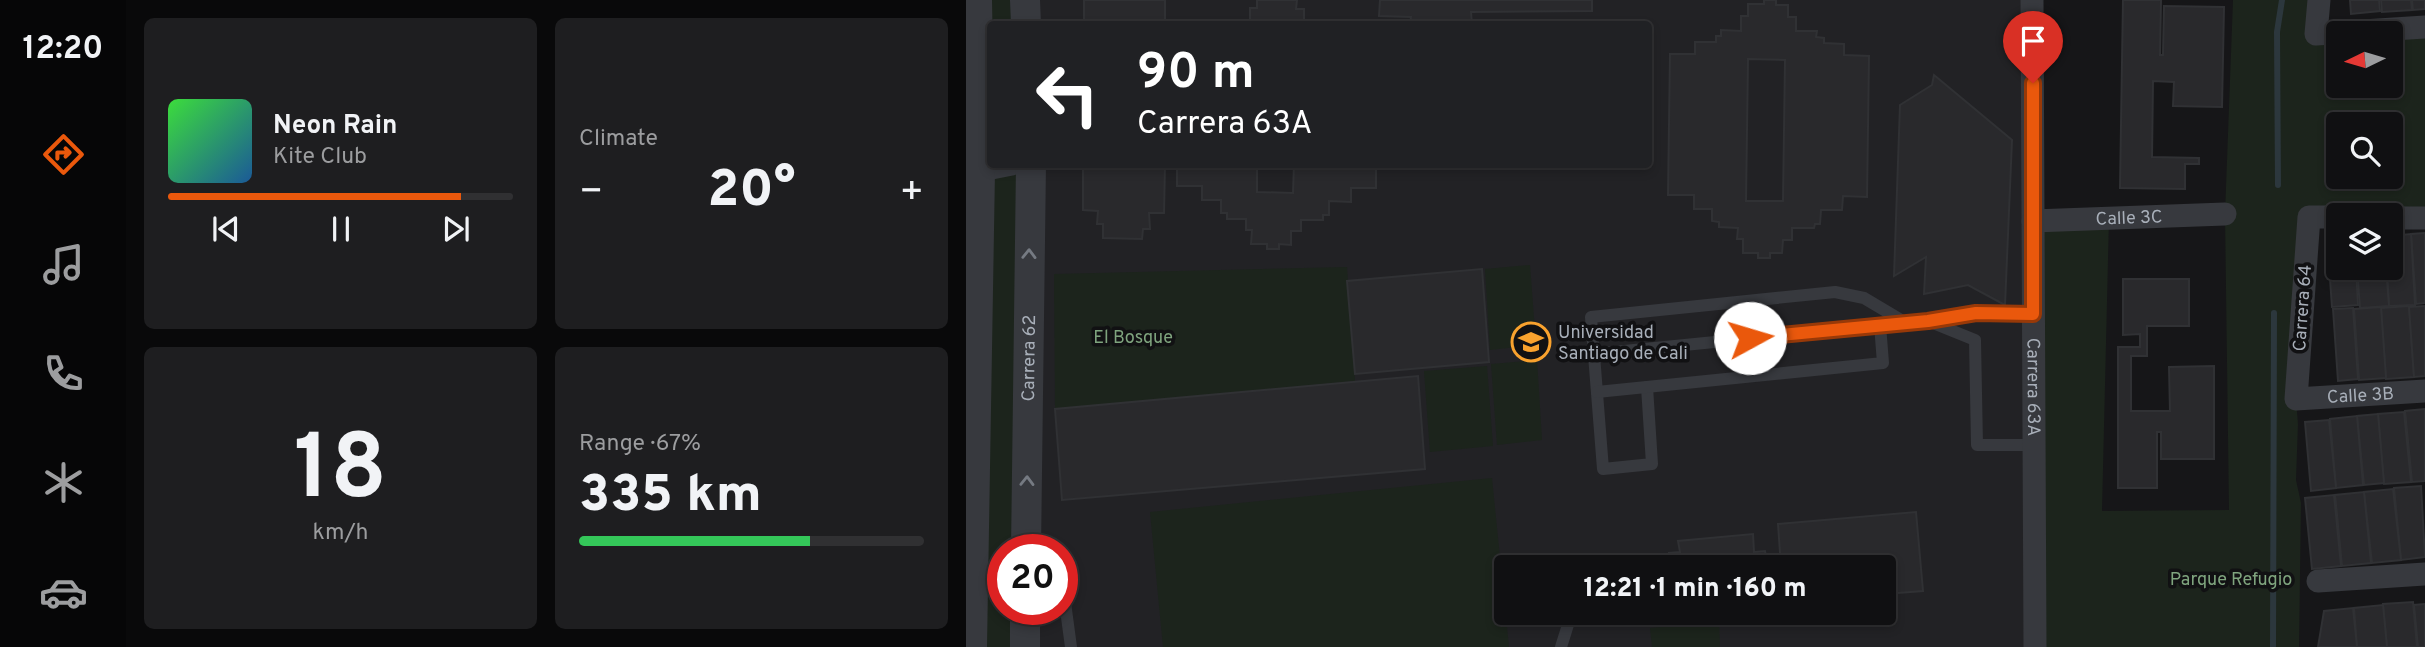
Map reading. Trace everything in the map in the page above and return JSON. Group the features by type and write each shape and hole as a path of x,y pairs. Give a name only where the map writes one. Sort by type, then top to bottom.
{"street":[{"path":"972,647 973,172 977,0"},
{"path":"1025,0 1026,21"},
{"name":"Carrera 63A","path":"2032,0 2035,647"},
{"path":"2319,0 2316,34 2425,27"},
{"path":"973,172 992,168"},
{"name":"Carrera 62","path":"1026,534 1031,168"},
{"name":"Calle 3C","path":"2034,220 2225,214"},
{"name":"Carrera 64","path":"2296,399 2309,217 2326,217"},
{"path":"2403,218 2425,218"},
{"name":"Calle 3B","path":"2296,399 2425,391"},
{"path":"2318,581 2425,574"},
{"path":"1025,625 1025,647"}],"lane":[{"path":"1647,387 1652,464 1603,469 1591,317 1835,292 1864,298 1906,323"},
{"path":"1594,354 1928,321 1976,313 2033,314"},
{"path":"1928,321 1975,340 1977,445 2034,445"},
{"path":"1597,393 1883,363 1880,325"},
{"path":"1068,625 1071,647"},
{"path":"1560,647 1568,625"}],"shaded area":[{"name":"Universidad Santiago de Cali","path":"1025,0 2032,0 2035,647 1025,647 1025,625 1078,625 1078,534 1026,534 1031,168 1652,168 1652,21 1026,21"}],"green space":[{"path":"977,0 1025,0 1026,21 987,21 987,168 1031,168 1026,534 987,534 987,625 1025,625 1025,647 972,647"},
{"name":"Parque Refugio","path":"2233,0 2319,0 2316,33 2326,32 2326,98 2403,98 2403,28 2425,27 2425,218 2403,216 2403,203 2326,203 2326,217 2309,217 2296,399 2296,480 2301,503 2299,647 2035,647 2033,221 2109,218 2102,511 2229,510 2225,214"},
{"path":"1530,265 1536,345 1490,350 1485,269"},
{"name":"El Bosque","path":"1347,267 1355,381 1055,409 1054,274"},
{"path":"1537,360 1542,440 1497,445 1491,364"},
{"path":"1487,366 1493,446 1430,452 1424,371"},
{"path":"1492,478 1500,555 1494,555 1494,625 1507,625 1509,647 1163,647 1150,512"},
{"path":"1719,625 1720,647 1652,647 1650,628"}],"building":[{"path":"1084,0 1165,0 1165,21 1084,21"},
{"path":"1257,0 1297,0 1296,9 1304,9 1304,21 1250,21 1250,8 1257,8"},
{"path":"1380,0 1592,0 1592,11 1471,12 1472,21 1410,21 1411,17 1379,16"},
{"path":"1764,0 1776,0 1776,5 1788,5 1788,17 1796,17 1796,31 1817,31 1816,37 1824,38 1824,43 1844,44 1844,55 1869,56 1867,197 1843,196 1842,210 1821,210 1820,224 1815,224 1814,228 1792,228 1792,240 1783,240 1782,253 1770,253 1770,258 1758,258 1758,253 1743,253 1743,239 1737,239 1738,228 1719,227 1719,222 1712,221 1712,209 1694,209 1694,195 1668,195 1670,54 1695,54 1695,42 1716,42 1716,36 1721,36 1721,30 1741,31 1741,16 1748,16 1748,4 1764,4","holes":["1748,59 1785,60 1783,201 1746,201"]},
{"path":"2123,0 2161,0 2160,55 2163,55 2164,6 2224,7 2222,107 2173,106 2174,82 2153,81 2152,157 2199,158 2199,164 2185,164 2185,189 2120,188"},
{"path":"2350,0 2379,0 2380,11 2351,14"},
{"path":"2381,0 2411,0 2412,10 2382,12"},
{"path":"2412,0 2425,0 2425,9 2413,10"},
{"path":"1934,75 2012,140 2005,305 1968,285 1924,294 1926,257 1894,276 1900,105 1932,85"},
{"path":"1083,168 1165,168 1164,213 1149,213 1150,229 1143,229 1142,239 1103,238 1103,224 1097,224 1098,211 1083,210"},
{"path":"1177,168 1257,168 1257,192 1293,193 1294,168 1376,168 1376,188 1351,188 1351,202 1329,201 1329,215 1323,215 1323,220 1301,220 1301,231 1291,231 1291,245 1279,244 1279,249 1267,249 1267,244 1251,244 1252,230 1246,230 1246,219 1227,219 1227,213 1221,213 1221,200 1202,200 1202,186 1177,186"},
{"path":"2425,233 2425,303 2416,304 2411,234"},
{"path":"2411,234 2415,305 2389,306 2388,280 2403,280 2403,235"},
{"path":"1482,269 1489,362 1355,374 1347,281"},
{"path":"2123,279 2189,279 2189,326 2147,326 2147,356 2131,356 2131,411 2170,411 2169,367 2214,366 2214,459 2161,459 2161,432 2157,432 2157,488 2118,488 2118,347 2140,347 2140,334 2123,335"},
{"path":"2330,280 2357,280 2358,305 2332,307"},
{"path":"2358,280 2387,280 2389,306 2360,308"},
{"path":"2409,306 2414,377 2386,379 2381,308"},
{"path":"2425,306 2425,376 2414,377 2409,307"},
{"path":"2381,307 2386,378 2359,380 2354,309"},
{"path":"2353,308 2358,379 2338,381 2333,309"},
{"path":"1418,376 1425,469 1062,500 1055,409"},
{"path":"2425,409 2425,481 2412,482 2405,411"},
{"path":"2404,412 2411,482 2384,484 2378,414"},
{"path":"2378,414 2384,483 2364,485 2357,416"},
{"path":"2357,416 2363,485 2336,488 2330,419"},
{"path":"2329,420 2336,488 2311,491 2305,422"},
{"path":"2421,486 2425,557 2401,560 2394,488"},
{"path":"2393,489 2401,560 2372,563 2364,492"},
{"path":"2364,492 2371,563 2342,566 2335,495"},
{"path":"2334,495 2341,566 2312,569 2305,498"},
{"path":"1916,512 1923,591 1896,593 1896,555 1780,555 1778,524"},
{"path":"1753,534 1754,552 1765,551 1766,555 1669,555 1680,552 1678,541"},
{"path":"2413,602 2417,647 2387,647 2383,604"},
{"path":"2425,604 2425,647 2418,647 2414,605"},
{"path":"2383,605 2387,647 2357,647 2354,608"},
{"path":"2353,608 2357,647 2318,647 2324,611"}],"waterway":[{"path":"2278,185 2277,32 2282,0"},
{"path":"2273,647 2274,313"}],"place":[{"name":"Universidad Santiago de Cali","path":"1531,342"}],"route":[{"path":"1750,338 1928,321 1976,313 2033,314 2033,83"}]}
